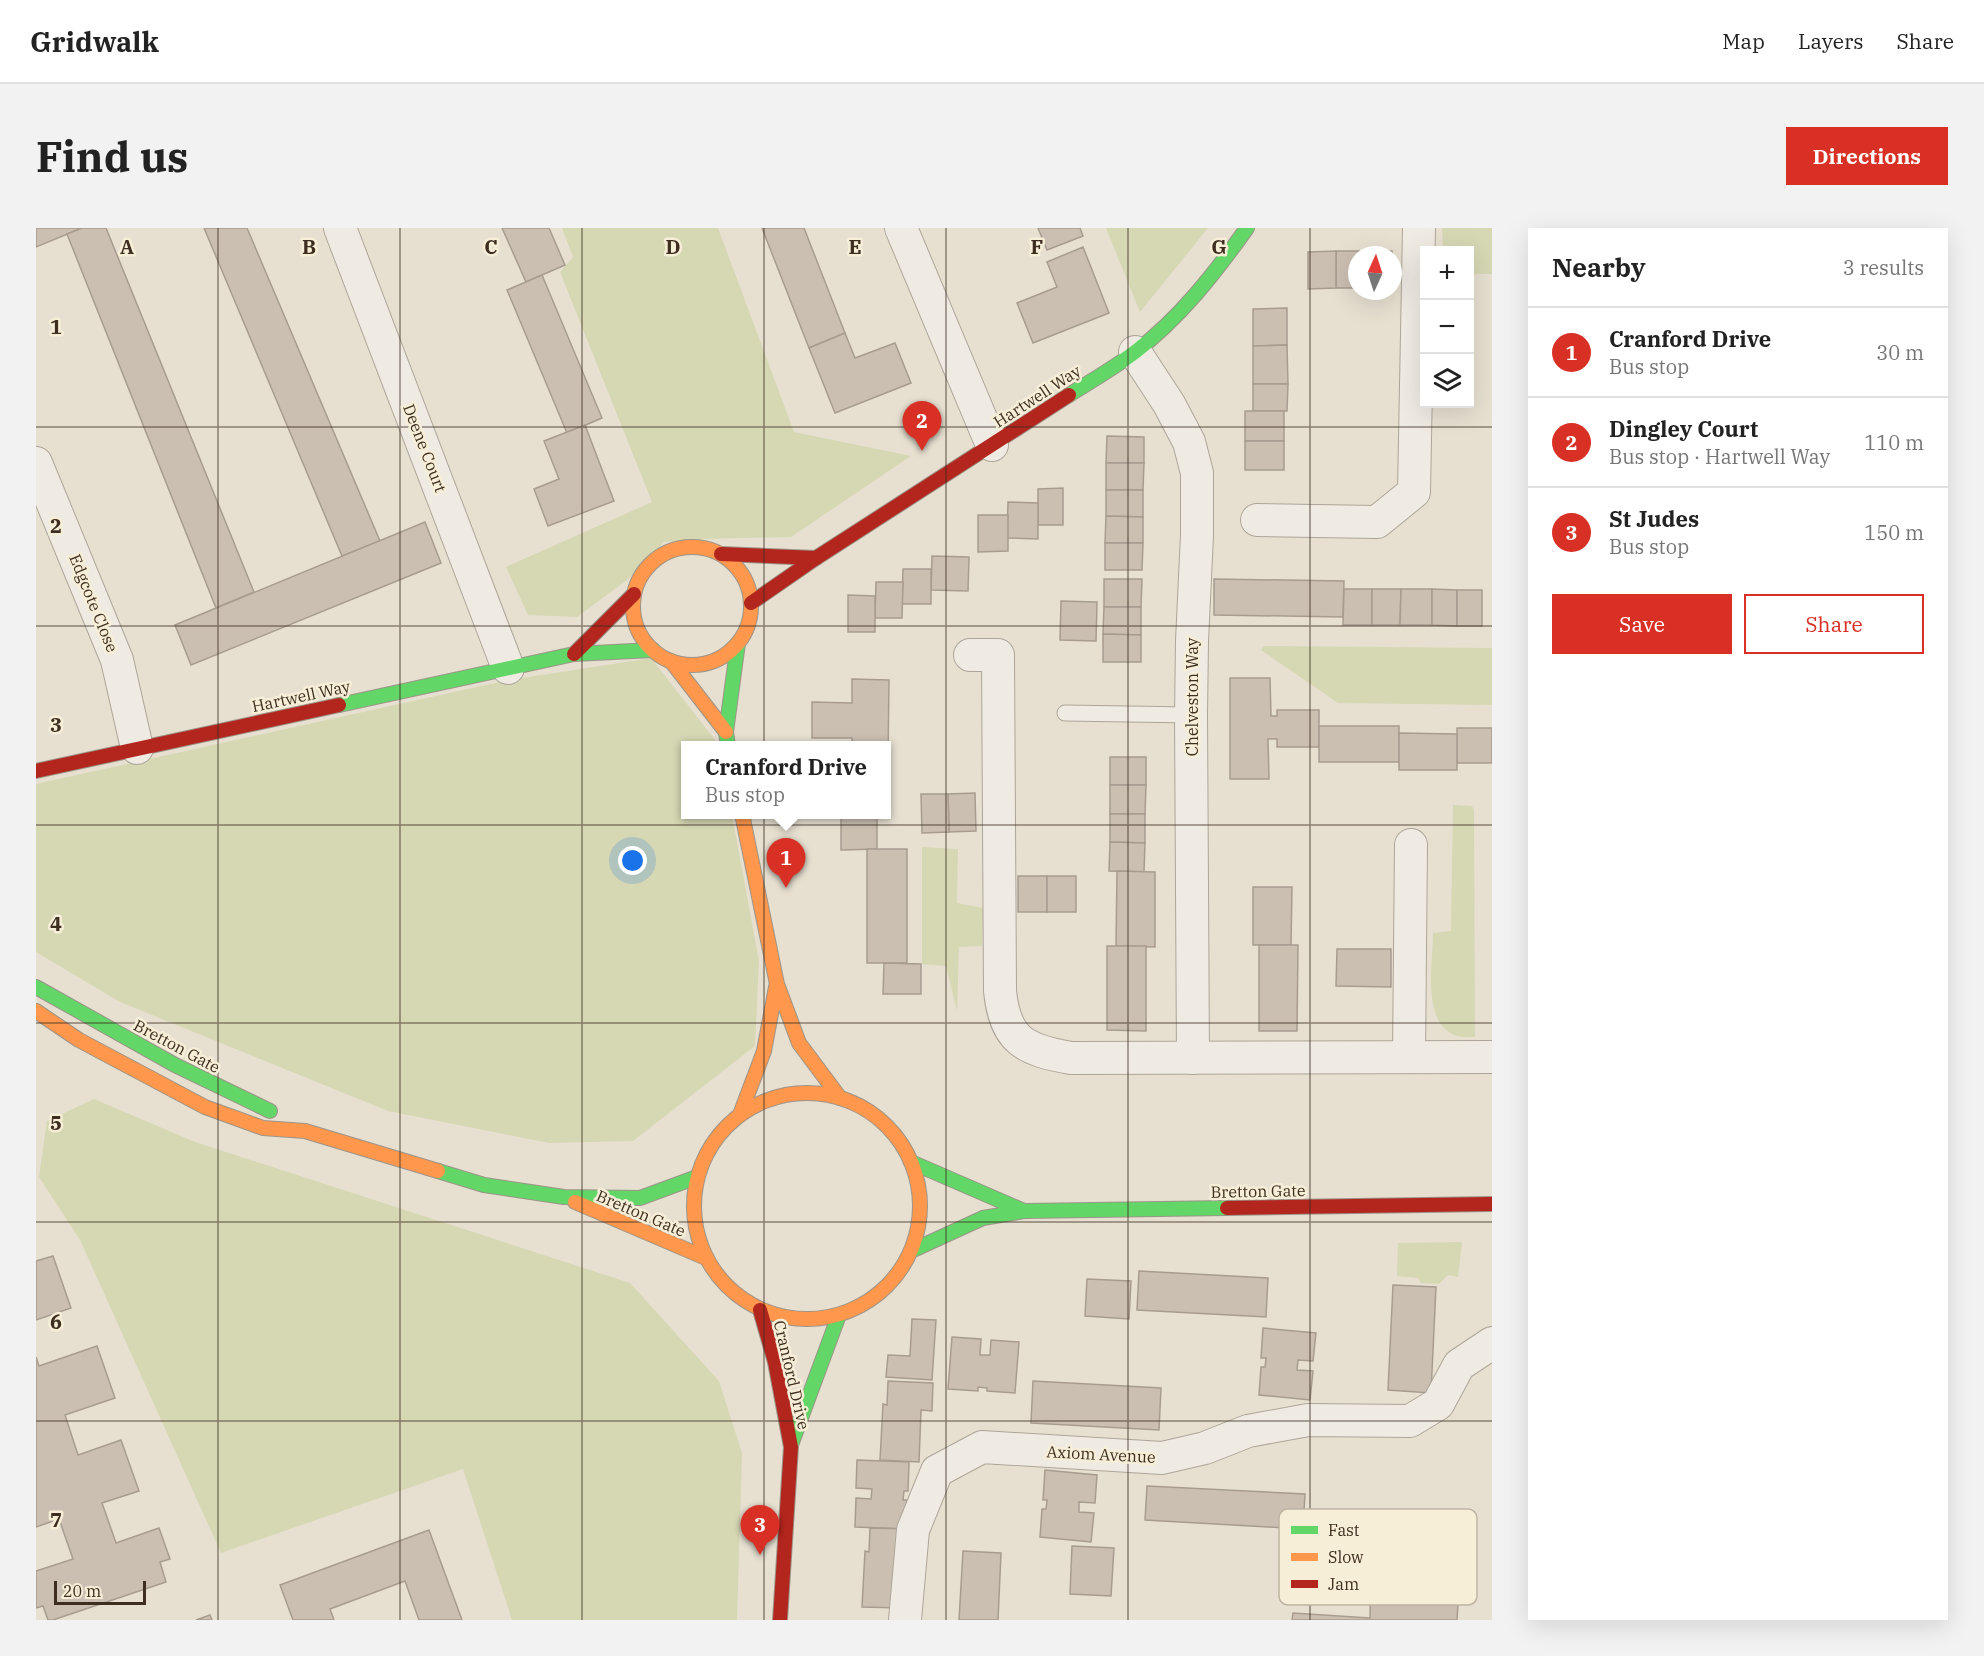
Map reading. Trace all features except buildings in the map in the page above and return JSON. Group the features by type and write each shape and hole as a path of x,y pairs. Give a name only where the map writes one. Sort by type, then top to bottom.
{"street":[{"name":"Deene Court","path":"340,228 508,668"},
{"path":"901,228 992,445"},
{"name":"Hartwell Way","path":"752,603 816,558 1135,352 1155,336 1225,261 1247,228"},
{"path":"1257,520 1377,522 1414,492 1419,228"},
{"name":"Chelveston Way","path":"1135,352 1169,405 1189,442 1197,473 1191,715 1193,1058"},
{"name":"Edgcote Close","path":"36,463 117,660 137,748"},
{"path":"721,554 736,567 747,584 752,603 746,631 738,643 724,656 707,663 689,665 671,661 653,650 640,634 634,615 634,594 640,578 651,564 665,554 681,548 699,547 721,554 816,558"},
{"path":"574,654 634,594"},
{"path":"727,739 738,643"},
{"name":"Hartwell Way","path":"36,771 574,654 653,650"},
{"path":"970,655 998,656 1000,992 1002,1013 1014,1036 1030,1047 1048,1054 1071,1058 1492,1057"},
{"path":"671,661 727,739"},
{"path":"743,819 777,984 798,1043 840,1098"},
{"path":"1409,1057 1410,845"},
{"path":"741,1112 762,1101 784,1095 813,1093 840,1098 870,1113 894,1134 911,1162 919,1192 919,1222 911,1251 894,1279 869,1301 839,1315 813,1320 785,1318 759,1310 736,1295 716,1275 702,1251 693,1214 697,1177 710,1147 741,1112 757,1076 773,1015 777,984"},
{"name":"Bretton Gate","path":"36,987 175,1065 266,1109 305,1131 484,1185 564,1197 640,1198 697,1177"},
{"name":"Bretton Gate","path":"36,1011 79,1040 205,1107 262,1128 305,1131"},
{"name":"Bretton Gate","path":"911,1162 1024,1210"},
{"name":"Bretton Gate","path":"564,1197 643,1233 706,1258"},
{"name":"Bretton Gate","path":"911,1251 983,1218 1024,1210 1492,1204"},
{"name":"Cranford Drive","path":"759,1310 775,1362 791,1447 780,1620"},
{"name":"Cranford Drive","path":"791,1447 839,1315"},
{"name":"Axiom Avenue","path":"905,1620 913,1530 937,1472 982,1447 1162,1458 1205,1448 1248,1431 1308,1420 1410,1421 1438,1404 1459,1365 1492,1343"}],"lane":[{"path":"1065,713 1191,715"}],"green space":[{"path":"562,228 718,228 794,432 911,456 791,537 664,542 627,580 577,617 528,615 506,567 652,502 560,272 573,257"},
{"path":"1106,228 1208,228 1140,312"},
{"path":"1442,228 1492,228 1492,274 1474,274 1474,246 1443,246"},
{"path":"1264,646 1492,648 1492,705 1338,703 1261,650"},
{"path":"651,658 716,741 681,741 681,819 733,819 759,961 755,1046 633,1141 549,1143 388,1111 120,1002 36,952 36,784 504,681"},
{"path":"1453,805 1472,806 1474,810 1475,1037 1454,1035 1443,1026 1436,1016 1431,989 1433,933 1451,931"},
{"path":"922,847 958,849 957,903 983,908 982,946 959,947 957,1011 946,966 922,964"},
{"path":"94,1099 195,1142 630,1283 719,1381 742,1453 737,1620 512,1620 463,1469 221,1553 80,1240 39,1177 47,1121"},
{"path":"1462,1242 1458,1277 1448,1275 1439,1284 1421,1283 1418,1278 1397,1276 1398,1243"}],"traffic: fast":[{"path":"1069,395 1127,358 1167,325 1209,278 1247,228"},
{"path":"727,741 726,732 738,643"},
{"path":"339,705 574,654 653,650"},
{"path":"36,987 175,1065 270,1111"},
{"path":"911,1162 1024,1211"},
{"path":"438,1171 484,1185 564,1197 640,1198 697,1177"},
{"path":"911,1251 983,1218 1024,1211 1227,1208"},
{"path":"791,1445 839,1315"}],"traffic: slow":[{"path":"692,547 725,557 741,573 751,606 741,639 725,655 692,665 659,655 643,639 633,606 643,573 659,557 692,547"},
{"path":"671,661 726,732"},
{"path":"743,819 777,984 799,1043 840,1098"},
{"path":"741,1112 764,1051 776,987"},
{"path":"36,1011 79,1040 205,1107 263,1128 305,1131 438,1171"},
{"path":"807,1093 829,1095 860,1106 887,1126 907,1153 918,1184 920,1206 918,1228 907,1259 887,1286 860,1306 829,1317 807,1319 785,1317 754,1306 727,1286 707,1259 696,1228 694,1206 696,1184 707,1153 727,1126 754,1106 785,1095 807,1093"},
{"path":"575,1202 706,1258"}],"traffic: jam":[{"path":"751,603 816,558 1069,395"},
{"path":"721,554 816,558"},
{"path":"574,654 634,594"},
{"path":"36,771 339,705"},
{"path":"1227,1208 1492,1204"},
{"path":"760,1310 775,1362 791,1447 780,1620"}],"place":[{"name":"Dingley Court","path":"922,451"},
{"name":"Cranford Drive","path":"786,888"},
{"name":"St Judes","path":"760,1555"}]}
